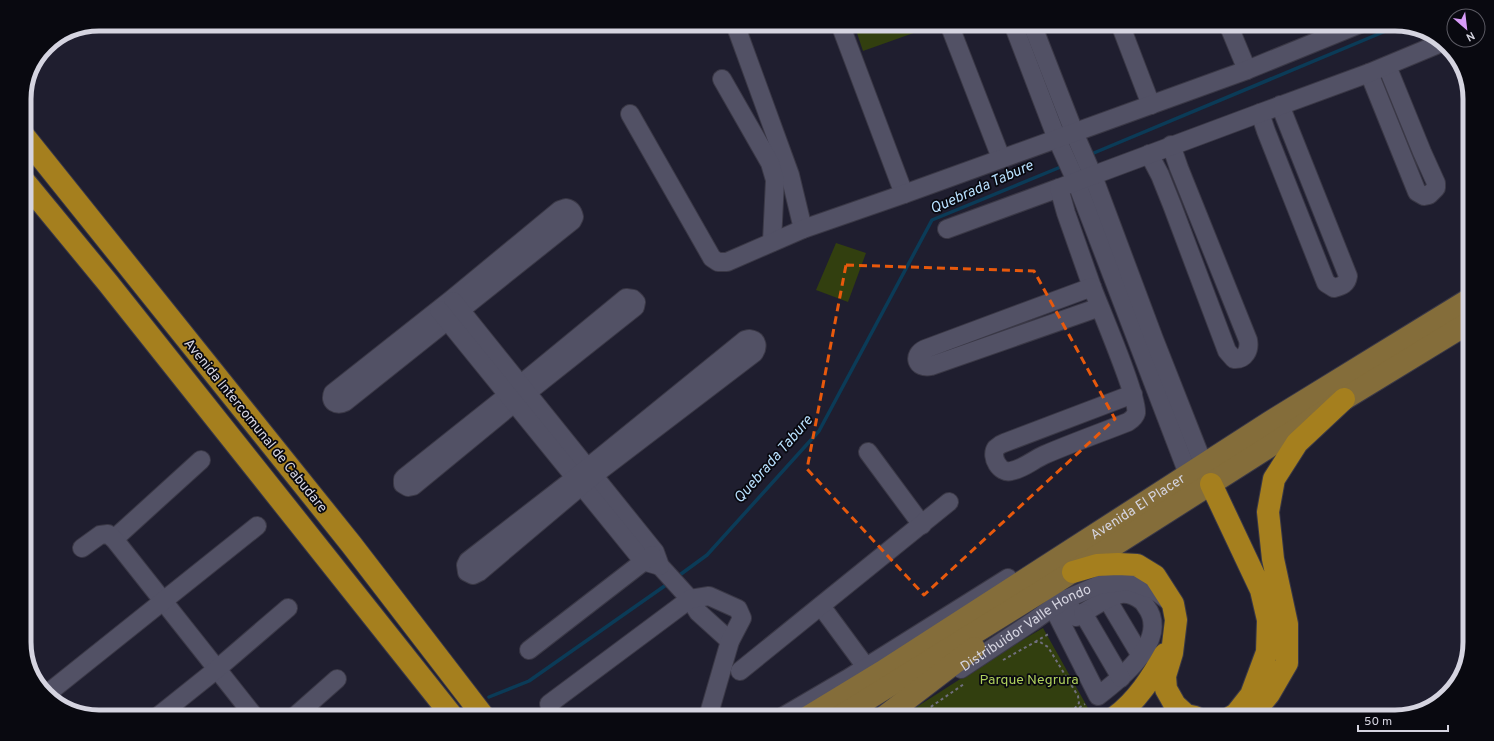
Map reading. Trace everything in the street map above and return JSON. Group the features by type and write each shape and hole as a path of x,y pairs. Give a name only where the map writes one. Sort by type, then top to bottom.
{"highway":[{"name":"Avenida Intercomunal de Cabudare","path":"31,145 351,544 479,710"},
{"name":"Avenida Intercomunal de Cabudare","path":"31,190 108,283 447,710"},
{"path":"1256,710 1269,694 1287,663 1287,624 1273,560 1268,512 1274,479 1297,443 1344,399"},
{"path":"1200,480 1261,590 1268,620 1267,652 1251,695 1239,710"},
{"path":"1073,572 1097,566 1118,564 1137,565 1155,576 1174,612 1172,653 1165,676 1166,689 1175,706 1180,710"},
{"path":"1125,710 1144,687 1168,649 1174,612"},
{"path":"1229,710 1251,695"}],"main road":[{"name":"Avenida El Placer","path":"852,710 1056,597 1073,572 1200,480 1385,351 1463,304"},
{"name":"Avenida El Placer","path":"820,710 882,672 1137,508 1200,480 1344,399 1463,326"},
{"path":"895,710 982,642 1056,597"}],"street":[{"path":"737,31 790,175 803,228"},
{"path":"843,31 904,194"},
{"path":"952,31 1001,158"},
{"path":"1016,31 1078,162 1154,339 1200,480"},
{"path":"1034,31 1066,138"},
{"path":"1123,31 1151,105"},
{"path":"1231,31 1247,70"},
{"path":"630,114 712,258 718,262 727,262 803,228 904,194 1001,158 1066,138 1247,70 1337,31"},
{"path":"947,228 1084,179 1171,145 1369,73 1436,45"},
{"path":"1369,73 1417,192 1424,196 1429,195 1436,188 1436,183 1387,66"},
{"path":"722,79 770,163 775,180 772,242"},
{"path":"1260,112 1266,131 1326,283 1334,288 1340,287 1348,280 1348,276 1280,105"},
{"path":"1149,154 1160,175 1172,205 1227,351 1234,359 1238,359 1246,355 1248,350 1248,340 1171,145"},
{"path":"1059,188 1066,213 1092,287 1133,394 1136,413 1128,422 1043,455 1014,471 1008,472 1002,470 998,465 994,452 997,447 1004,443 1133,394"},
{"path":"372,371 449,310 572,221 574,217 570,209 566,208 560,210 449,310"},
{"path":"1092,287 925,348 918,354 919,365 931,366 1100,308"},
{"path":"439,457 517,394 626,298 631,298 634,300 636,304 635,307 517,394"},
{"path":"449,310 653,560 690,599 698,612 730,641"},
{"path":"584,476 468,561 466,565 467,572 472,574 479,572 584,476 745,340 749,339 755,341 757,344 757,349 754,353 584,476"},
{"path":"868,452 922,525"},
{"path":"114,539 200,460"},
{"path":"740,671 949,502"},
{"path":"794,710 866,667 1094,525 1137,508"},
{"path":"51,690 257,526"},
{"path":"82,548 100,535 108,534 114,539 249,710"},
{"path":"529,650 653,560"},
{"name":"Distribuidor Valle Hondo","path":"1056,597 1100,585 1128,581 1154,590 1174,612"},
{"path":"1118,594 1132,595 1144,602 1152,616 1153,623 1151,637 1141,656 1121,678 1098,696 1074,619 1118,594"},
{"path":"549,704 690,599 709,596 738,609 742,618 730,641 710,710"},
{"path":"1056,597 1121,678"},
{"path":"1107,599 1141,656"},
{"path":"821,606 866,667"},
{"path":"166,710 288,608"},
{"path":"302,710 338,679"}],"path":[{"path":"1002,661 1074,619"},
{"path":"1035,642 1040,642 1048,647 1078,696 1079,702 1073,710"},
{"path":"926,710 969,681"}],"highlighted area":[{"path":"846,265 1034,271 1115,419 924,595 807,469"}],"green space":[{"path":"856,31 919,31 863,51"},
{"path":"836,243 866,253 848,302 816,290"},
{"name":"Parque Negrura","path":"1043,628 1089,710 912,710 1007,649"}],"waterway":[{"name":"Quebrada Tabure","path":"1089,155 1386,31"},
{"name":"Quebrada Tabure","path":"681,574 707,555 819,431 932,220 1063,166"},
{"name":"Quebrada Tabure","path":"489,697 529,681 666,585"}]}
